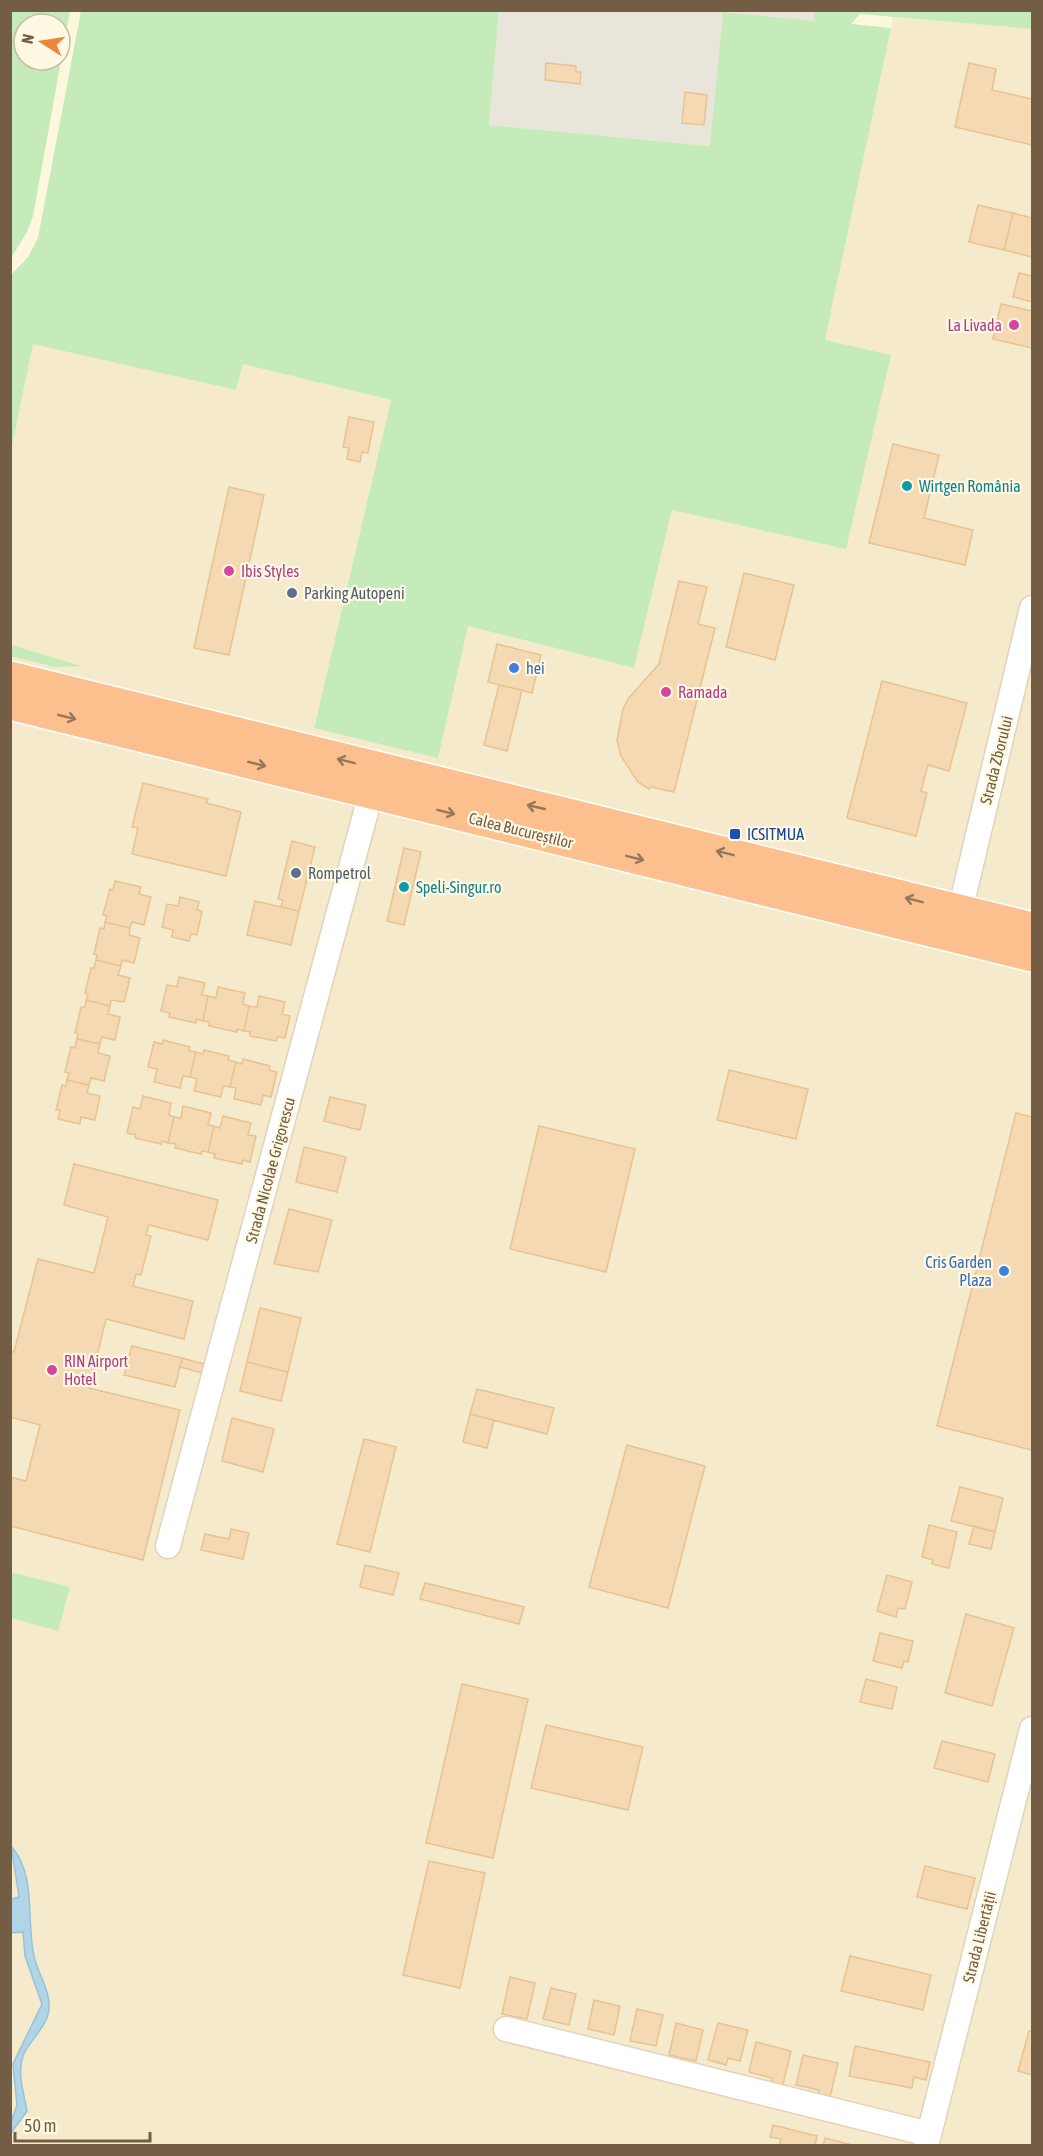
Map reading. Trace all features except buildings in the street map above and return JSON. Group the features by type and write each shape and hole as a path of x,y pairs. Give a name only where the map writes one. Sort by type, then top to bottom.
{"highway":[{"name":"Calea Bucureștilor","path":"10,678 1032,929"},
{"name":"Calea Bucureștilor","path":"10,703 1032,955"}],"street":[{"name":"Strada Zborului","path":"960,911 1032,608"},
{"name":"Strada Nicolae Grigorescu","path":"168,1546 371,793"},
{"name":"Strada Libertății","path":"928,2140 1031,1739"},
{"path":"506,2030 928,2140"}],"shaded area":[{"path":"499,11 815,11 814,21 723,12 711,146 489,125"},
{"path":"893,17 1032,29 1032,2145 11,2146 10,450 33,343 236,390 243,364 391,400 314,727 468,626 634,668 672,510 891,355 825,340"}],"green space":[{"path":"11,10 70,11 12,12 12,72 59,72 33,216 27,232 11,258"},
{"path":"81,11 499,11 489,125 710,146 723,12 814,21 815,11 1032,11 1032,29 860,14 851,24 891,28 825,340 891,355 846,549 672,510 634,668 468,626 438,758 314,728 391,400 243,364 236,390 33,344 11,450 11,275 28,257 38,238 69,72 72,72 72,59"},
{"path":"11,645 82,666 55,667 11,656"},
{"path":"10,1572 70,1587 58,1631 11,1618"}],"water":[{"path":"11,1846 25,1871 32,1946 47,1993 49,2012 47,2019 23,2056 21,2076 27,2111 11,2133 11,2122 17,2105 13,2064 42,2004 25,1956 23,1932 11,1933 11,1899 19,1897"}],"place":[{"name":"La Livada","path":"1014,325"},
{"name":"Wirtgen România","path":"907,486"},
{"name":"Ibis Styles","path":"229,571"},
{"name":"Parking Autopeni","path":"292,593"},
{"name":"hei","path":"514,668"},
{"name":"Ramada","path":"666,692"},
{"name":"ICSITMUA","path":"735,834"},
{"name":"Rompetrol","path":"296,873"},
{"name":"Speli-Singur.ro","path":"404,887"},
{"name":"Cris Garden Plaza","path":"1004,1271"},
{"name":"RIN Airport Hotel","path":"52,1370"}]}
